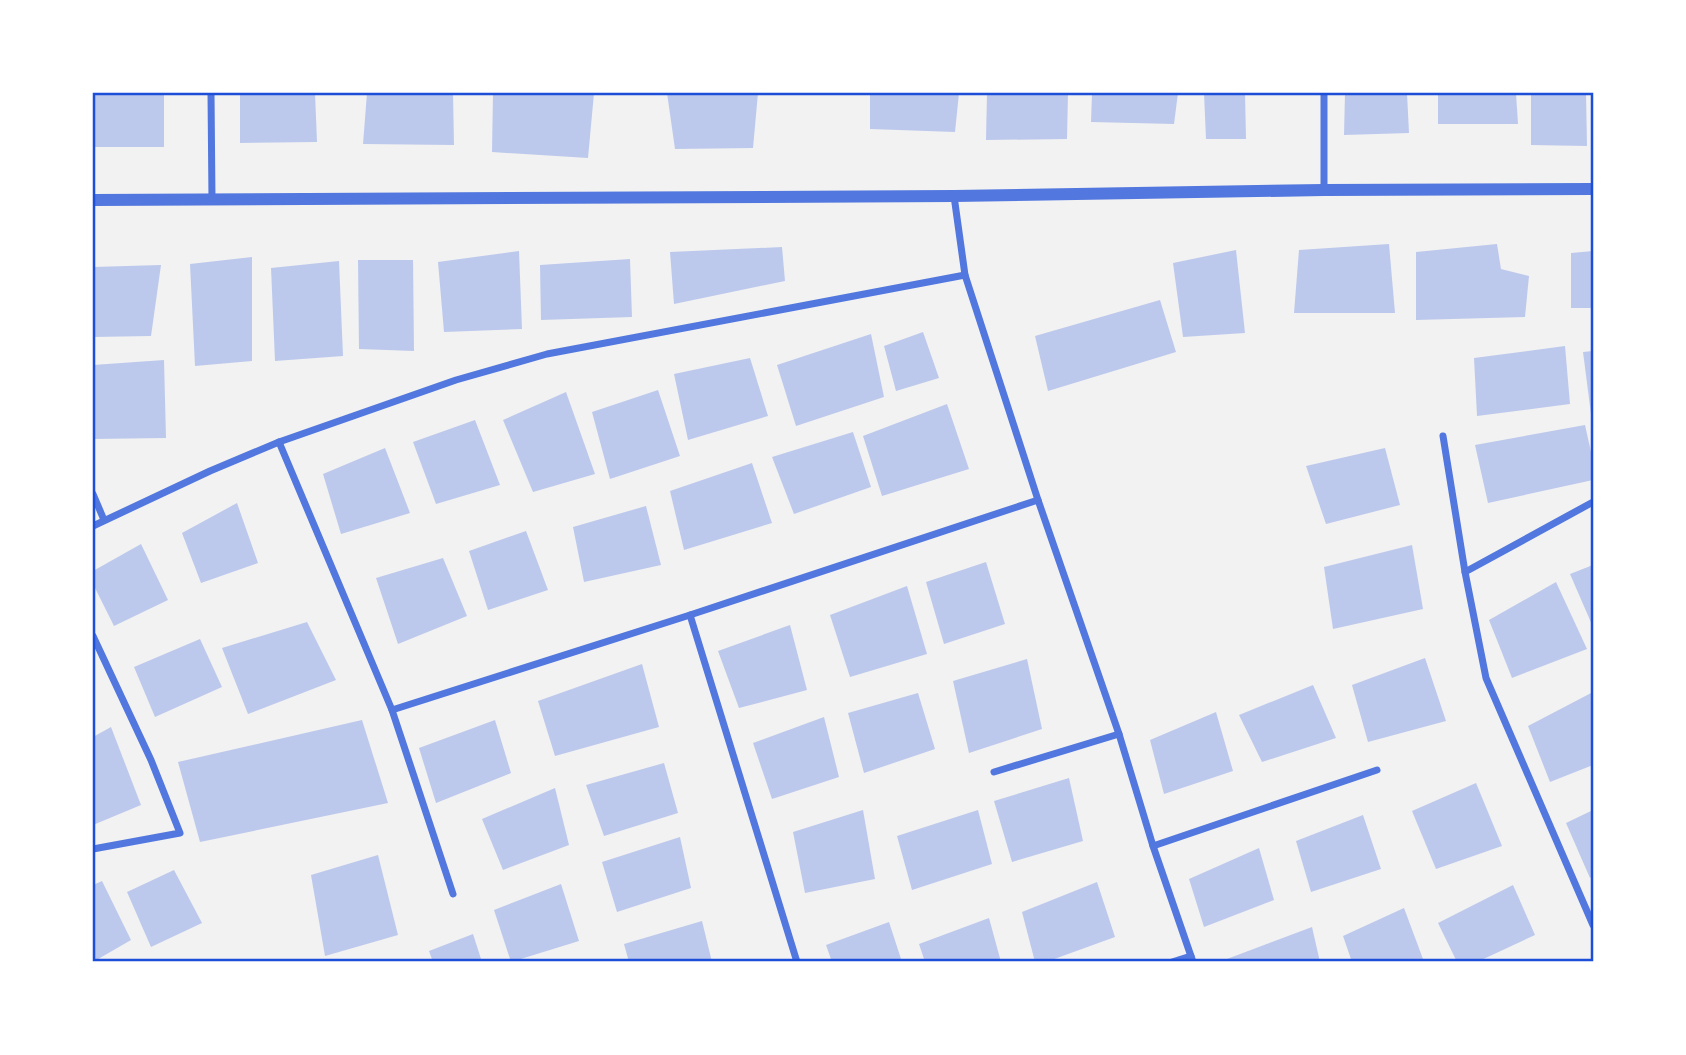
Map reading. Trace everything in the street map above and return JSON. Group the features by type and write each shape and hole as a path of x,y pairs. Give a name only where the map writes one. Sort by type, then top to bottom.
{"street":[{"path":"211,93 212,200"},
{"path":"1324,93 1324,190"},
{"path":"93,200 954,196 1593,189"},
{"path":"954,196 965,275 1192,959 1172,962"},
{"path":"93,526 279,442 456,380 547,354 965,275"},
{"path":"1443,436 1465,572 1486,678 1593,925"},
{"path":"279,442 392,710 453,894"},
{"path":"93,494 104,520"},
{"path":"392,710 1038,500"},
{"path":"1465,572 1593,502"},
{"path":"690,615 797,962"},
{"path":"93,636 151,760 180,833 93,849"},
{"path":"994,772 1119,734"},
{"path":"1153,846 1377,770"}],"building":[{"path":"93,93 164,93 164,147 93,147"},
{"path":"240,93 315,93 317,142 240,143"},
{"path":"367,93 453,93 454,145 363,144"},
{"path":"493,93 594,93 588,158 492,152"},
{"path":"667,93 758,93 753,148 675,149"},
{"path":"870,93 959,93 955,132 870,129"},
{"path":"987,93 1068,93 1067,139 986,140"},
{"path":"1092,93 1178,93 1174,124 1091,122"},
{"path":"1204,93 1245,93 1246,139 1206,139"},
{"path":"1345,93 1407,93 1409,133 1344,135"},
{"path":"1438,93 1516,93 1518,124 1438,124"},
{"path":"1531,93 1586,93 1587,146 1531,145"},
{"path":"1389,244 1395,313 1294,313 1299,250"},
{"path":"1497,244 1501,269 1529,276 1525,317 1416,320 1416,252"},
{"path":"782,247 785,281 674,304 670,252"},
{"path":"1236,250 1245,333 1183,337 1173,263"},
{"path":"519,251 522,329 444,332 438,262"},
{"path":"1593,251 1593,308 1571,308 1571,253"},
{"path":"252,257 252,361 195,366 190,264"},
{"path":"630,259 632,317 541,320 540,265"},
{"path":"358,260 413,260 414,351 359,349"},
{"path":"339,261 343,356 275,361 271,268"},
{"path":"161,265 151,336 93,337 93,267"},
{"path":"1160,300 1176,352 1048,391 1035,336"},
{"path":"923,332 939,378 896,391 884,346"},
{"path":"871,334 884,397 796,426 777,365"},
{"path":"1565,346 1570,404 1477,416 1474,358"},
{"path":"1593,351 1593,414 1591,414 1583,352"},
{"path":"750,358 768,416 688,440 674,374"},
{"path":"164,360 166,438 93,439 93,365"},
{"path":"658,390 680,456 610,479 592,412"},
{"path":"566,392 595,474 533,492 503,420"},
{"path":"947,404 969,469 882,496 863,436"},
{"path":"475,420 500,485 436,504 413,442"},
{"path":"1585,425 1593,461 1593,480 1488,503 1475,445"},
{"path":"853,432 871,487 794,514 772,457"},
{"path":"385,448 410,513 341,534 323,474"},
{"path":"1385,448 1400,505 1326,524 1306,466"},
{"path":"752,463 772,523 684,550 670,491"},
{"path":"237,503 258,563 201,583 182,533"},
{"path":"646,506 661,565 584,582 573,527"},
{"path":"526,531 548,590 488,610 469,551"},
{"path":"141,544 168,600 114,626 93,584 93,571"},
{"path":"1412,545 1423,609 1333,629 1324,567"},
{"path":"443,558 467,616 398,644 376,578"},
{"path":"986,562 1005,624 944,644 926,582"},
{"path":"1593,565 1593,627 1570,574"},
{"path":"1556,582 1587,649 1512,678 1489,620"},
{"path":"907,586 927,654 850,677 830,615"},
{"path":"307,622 336,680 248,714 222,648"},
{"path":"790,625 807,690 739,708 718,651"},
{"path":"200,639 222,687 155,717 134,667"},
{"path":"1425,658 1446,721 1368,742 1352,685"},
{"path":"1027,659 1042,729 969,753 953,681"},
{"path":"642,664 659,727 555,756 538,701"},
{"path":"1313,685 1336,738 1262,762 1239,715"},
{"path":"1593,692 1593,765 1550,782 1528,726"},
{"path":"918,693 935,749 864,773 848,713"},
{"path":"1216,712 1233,771 1164,794 1150,740"},
{"path":"824,717 839,777 772,799 753,743"},
{"path":"362,720 388,803 200,842 178,762"},
{"path":"495,720 511,773 436,803 419,748"},
{"path":"111,727 141,805 93,825 93,737"},
{"path":"664,763 678,813 604,836 586,785"},
{"path":"1069,778 1083,841 1012,862 994,801"},
{"path":"1476,783 1502,846 1436,869 1412,811"},
{"path":"555,788 569,845 503,870 482,819"},
{"path":"863,810 875,879 805,893 793,832"},
{"path":"978,810 992,864 912,890 897,836"},
{"path":"1593,810 1593,876 1590,878 1566,823"},
{"path":"1363,815 1381,869 1311,892 1296,841"},
{"path":"680,837 691,888 617,912 602,862"},
{"path":"1259,848 1274,900 1204,927 1189,879"},
{"path":"378,855 398,935 325,956 311,875"},
{"path":"174,870 202,923 151,947 127,892"},
{"path":"102,881 131,940 93,962 93,885"},
{"path":"1097,882 1115,937 1046,962 1035,962 1022,912"},
{"path":"561,884 579,941 511,962 494,910"},
{"path":"1513,885 1535,935 1477,962 1457,962 1438,923"},
{"path":"1404,908 1423,959 1413,962 1352,962 1343,936"},
{"path":"989,918 1001,962 925,962 919,944"},
{"path":"702,921 712,962 629,962 624,944"},
{"path":"889,922 902,962 832,962 826,945"},
{"path":"1312,927 1320,962 1219,962"},
{"path":"473,934 482,962 433,962 429,951"}]}
